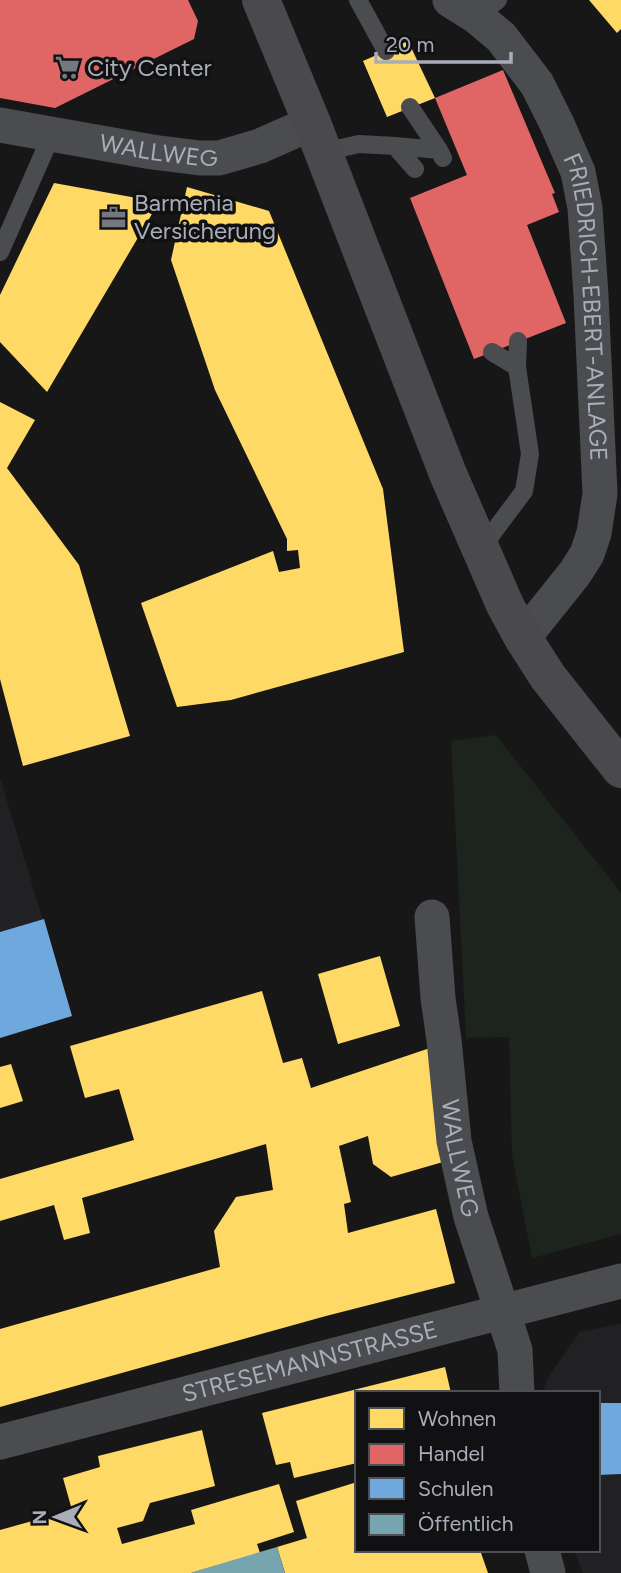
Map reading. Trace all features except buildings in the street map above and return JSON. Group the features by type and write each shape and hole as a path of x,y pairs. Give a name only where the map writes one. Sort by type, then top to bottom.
{"main road":[{"path":"261,0 448,474 505,605 548,677 621,769"}],"street":[{"name":"FRIEDRICH-EBERT-ANLAGE","path":"475,6 537,84 578,172 586,208 611,493 587,554 523,638"},
{"name":"WALLWEG","path":"0,125 200,158 219,158 260,145 317,137"},
{"name":"WALLWEG","path":"432,917 454,1141 471,1217 515,1350 517,1391"},
{"name":"STRESEMANNSTRASSE","path":"0,1442 621,1281"},
{"path":"543,1552 548,1573"}],"lane":[{"path":"358,0 386,51"},
{"path":"317,137 441,154 410,107"},
{"path":"0,251 52,134"},
{"path":"395,146 415,169"},
{"path":"480,550 524,491 530,454 517,368 518,341"},
{"path":"492,352 517,368"}],"shaded area":[{"path":"496,735 621,893 621,1234 532,1258 512,1155 509,1037 466,1038 451,741"},
{"path":"0,778 72,1016 0,1038"},
{"path":"621,1324 621,1573 583,1573 575,1552 600,1552 600,1391 543,1391 548,1377 580,1332"}],"place":[{"name":"City Center","path":"67,68"},
{"name":"Barmenia Versicherung","path":"114,217"}]}
